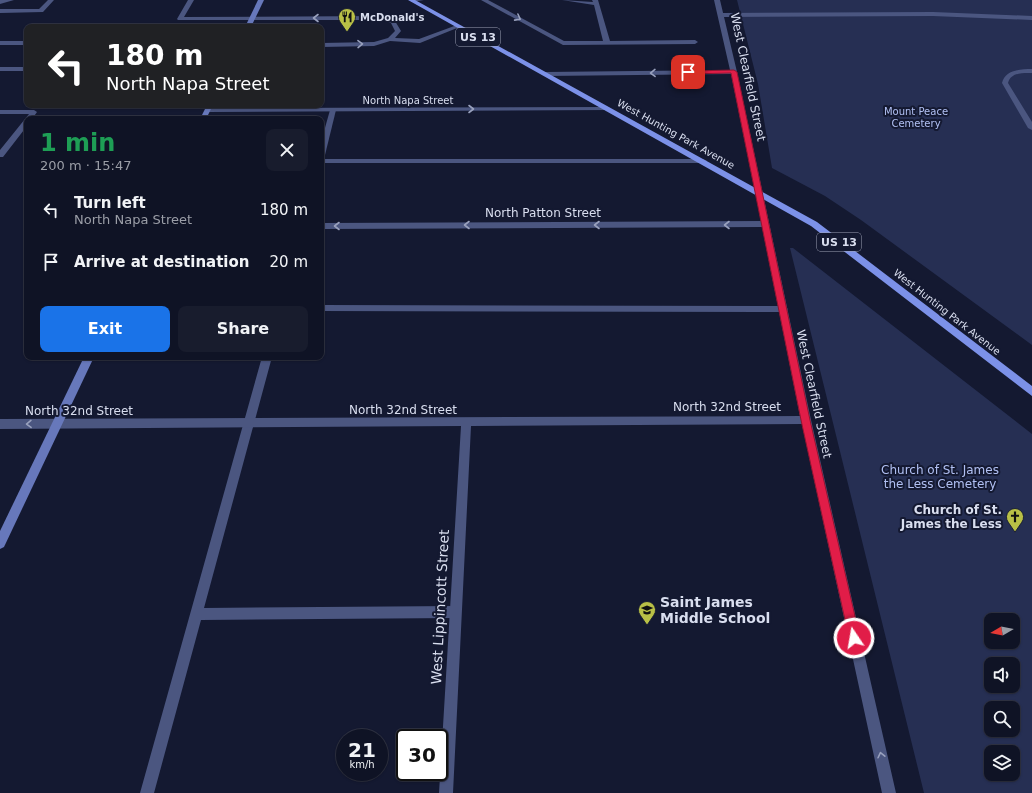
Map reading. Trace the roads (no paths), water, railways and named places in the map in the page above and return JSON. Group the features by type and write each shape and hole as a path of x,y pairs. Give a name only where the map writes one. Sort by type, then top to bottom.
{"main road":[{"path":"249,24 261,0"},
{"name":"West Hunting Park Avenue","path":"412,0 759,192 824,230 1032,392"},
{"path":"0,543 89,360"}],"street":[{"path":"0,2 11,0"},
{"path":"0,11 41,11 51,0"},
{"path":"191,0 180,19 383,18 393,22 398,31 390,39"},
{"path":"412,0 421,0"},
{"path":"484,0 563,42 695,42"},
{"path":"565,0 596,2 607,43"},
{"name":"West Clearfield Street","path":"717,0 722,15 806,420 889,793"},
{"path":"722,15 933,14 1032,18"},
{"path":"324,45 374,44 390,39 420,41 459,26"},
{"path":"0,43 24,43"},
{"path":"0,69 24,69"},
{"path":"1032,71 1009,75 1006,78 1006,83 1032,128"},
{"path":"546,74 734,72"},
{"name":"North Napa Street","path":"209,108 333,110 608,109"},
{"path":"324,144 333,110"},
{"path":"0,112 34,112 31,116"},
{"path":"0,155 24,125"},
{"path":"324,161 703,161"},
{"name":"North Patton Street","path":"324,226 766,224"},
{"path":"324,308 782,308"},
{"path":"147,793 266,360"},
{"name":"North 32nd Street","path":"0,424 806,420"},
{"name":"West Lippincott Street","path":"446,793 466,422"},
{"path":"197,614 455,612"}],"place":[{"name":"McDonald's","path":"347,32"},
{"name":"Church of St. James the Less","path":"1015,532"},
{"name":"Saint James Middle School","path":"647,625"}],"park label":[{"name":"Mount Peace Cemetery","path":"916,116"},
{"name":"Church of St. James the Less Cemetery","path":"940,477"}]}
